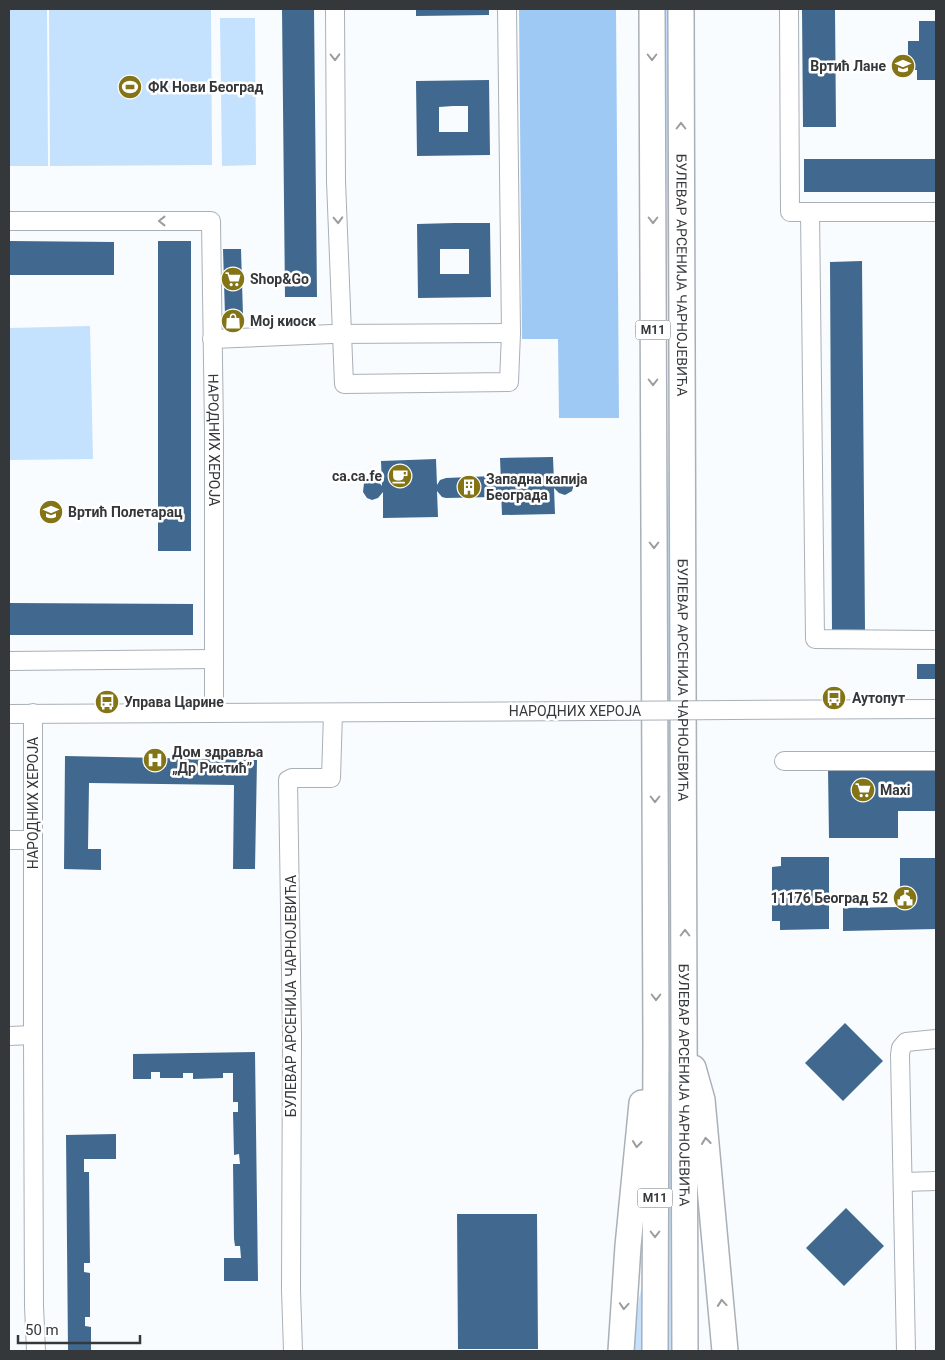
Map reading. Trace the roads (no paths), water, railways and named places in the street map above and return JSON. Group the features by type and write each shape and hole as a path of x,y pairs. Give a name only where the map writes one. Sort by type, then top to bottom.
{"highway":[{"name":"БУЛЕВАР АРСЕНИЈА ЧАРНОЈЕВИЋА","path":"652,9 656,1045 655,1351"},
{"name":"БУЛЕВАР АРСЕНИЈА ЧАРНОЈЕВИЋА","path":"681,9 685,1351"},
{"path":"621,1351 628,1246 645,1074 656,1045"},
{"path":"685,1051 694,1070 702,1100 726,1351"}],"street":[{"path":"335,9 336,181 344,384 509,382 511,332 507,9"},
{"path":"789,9 790,212 936,212"},
{"path":"810,212 814,639 936,640"},
{"name":"НАРОДНИХ ХЕРОЈА","path":"9,221 211,221 214,430 214,713"},
{"path":"212,339 342,334 511,332"},
{"path":"9,661 214,659"},
{"name":"НАРОДНИХ ХЕРОЈА","path":"9,714 936,709"},
{"name":"БУЛЕВАР АРСЕНИЈА ЧАРНОЈЕВИЋА","path":"293,1351 291,1290 292,1035 288,780 292,778 331,778 333,712"},
{"name":"НАРОДНИХ ХЕРОЈА","path":"33,714 34,1296 36,1351"},
{"path":"784,762 936,761"},
{"path":"9,840 33,840"},
{"path":"9,1036 33,1035"},
{"path":"906,1351 901,1048 906,1042 912,1040 936,1039"},
{"path":"903,1182 936,1181"}],"place":[{"name":"Вртић Лане","path":"903,66"},
{"name":"ФК Нови Београд","path":"130,87"},
{"name":"Shop&Go","path":"233,279"},
{"name":"Мој киоск","path":"233,321"},
{"name":"ca.ca.fe","path":"400,476"},
{"name":"Западна капија Београда","path":"469,487"},
{"name":"Вртић Полетарац","path":"51,512"},
{"name":"Аутопут","path":"834,698"},
{"name":"Управа Царине","path":"107,702"},
{"name":"Дом здравља „Др Ристић”","path":"155,760"},
{"name":"Maxi","path":"863,790"},
{"name":"11176 Београд 52","path":"905,898"}]}
